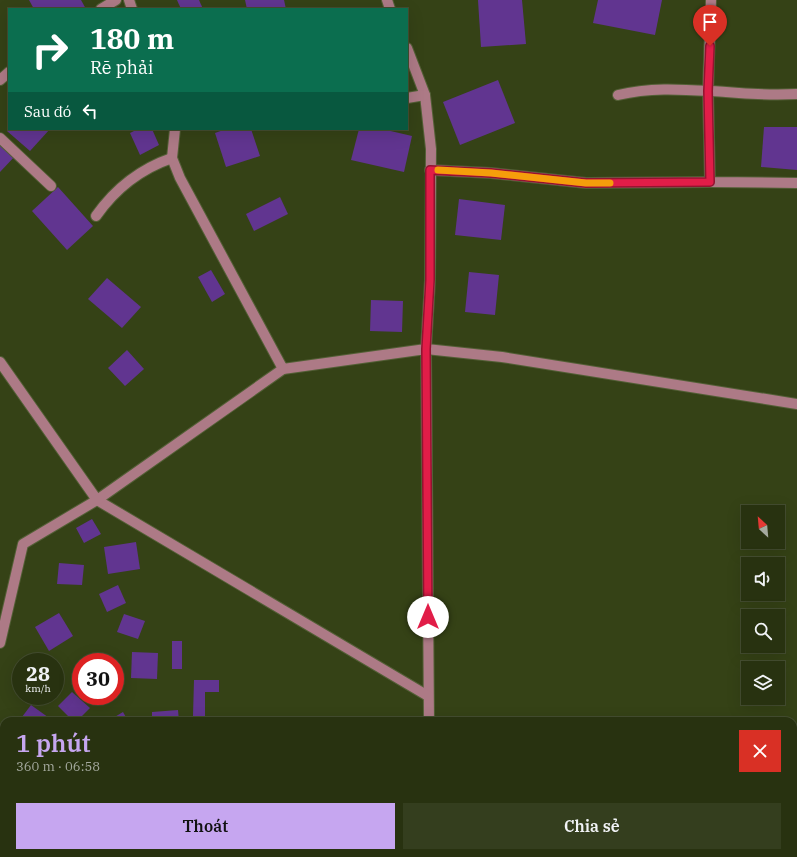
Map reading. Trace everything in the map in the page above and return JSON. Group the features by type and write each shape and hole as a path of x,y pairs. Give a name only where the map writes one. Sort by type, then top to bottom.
{"street":[{"path":"103,5 116,0"},
{"path":"710,182 708,91 711,0"},
{"path":"408,51 425,95 431,149 430,280 426,349 429,717"},
{"path":"0,80 8,73"},
{"path":"618,95 661,89 797,94"},
{"path":"408,98 425,95"},
{"path":"175,130 172,158 180,178 283,369"},
{"path":"0,138 50,186"},
{"path":"96,216 107,200 121,187 154,166 172,158"},
{"path":"430,170 491,173 586,183 797,183"},
{"path":"0,643 23,544 97,500 283,369 426,349 502,358 797,404"},
{"path":"0,362 97,500 428,696"}],"building":[{"path":"29,0 81,0 85,8 33,8"},
{"path":"177,0 199,0 203,8 181,8"},
{"path":"245,0 284,0 286,8 247,8"},
{"path":"478,0 522,0 526,44 481,47"},
{"path":"598,0 662,0 655,35 593,23"},
{"path":"498,80 515,123 460,145 443,102"},
{"path":"764,127 797,127 797,170 761,167"},
{"path":"8,130 49,130 30,151 7,131"},
{"path":"136,130 152,130 159,145 140,155 130,133"},
{"path":"223,130 251,130 260,156 226,167 215,133"},
{"path":"359,130 386,130 412,136 404,172 351,160"},
{"path":"0,142 17,154 0,172"},
{"path":"58,187 93,226 67,250 32,211"},
{"path":"280,197 288,214 254,231 246,214"},
{"path":"459,199 505,205 501,240 455,235"},
{"path":"211,270 225,294 212,302 198,277"},
{"path":"469,272 499,275 495,315 465,312"},
{"path":"107,278 141,307 122,328 88,299"},
{"path":"371,300 403,301 402,332 370,331"},
{"path":"127,350 144,369 125,386 108,368"},
{"path":"92,519 101,534 84,543 76,528"},
{"path":"136,542 140,569 108,574 104,547"},
{"path":"59,563 84,565 82,585 57,584"},
{"path":"118,585 126,603 107,612 99,594"},
{"path":"59,613 73,636 49,651 35,627"},
{"path":"124,614 145,621 138,639 117,632"},
{"path":"172,641 182,641 182,669 172,669"},
{"path":"132,652 158,653 157,679 131,678"},
{"path":"194,680 219,680 219,692 205,692 205,716 193,716"},
{"path":"72,692 72,705 87,705 90,708 81,717 69,717 58,706 64,705 64,700"},
{"path":"31,705 48,717 22,717"},
{"path":"178,710 179,717 152,717 152,712"},
{"path":"123,712 126,717 115,717"}],"slow traffic":[{"path":"438,170 491,173 586,183 610,183"}],"route":[{"path":"428,617 426,349 430,280 430,170 491,173 586,183 710,182 708,91 710,46"}]}
